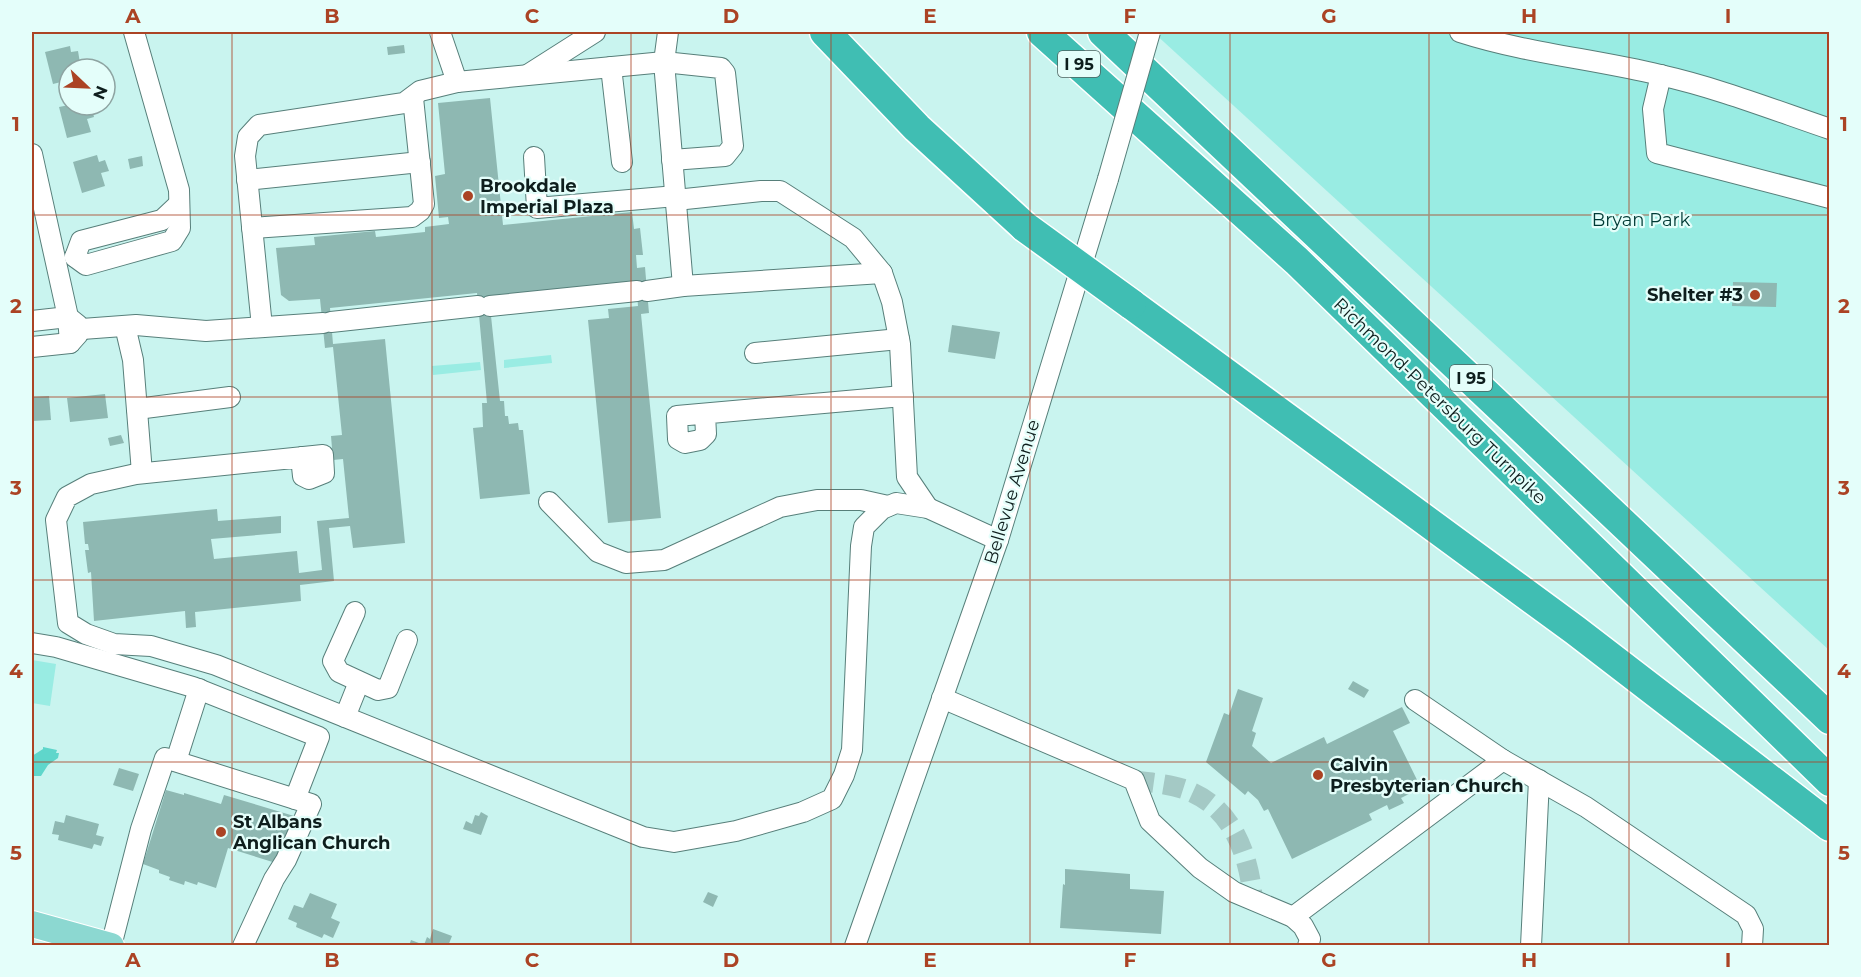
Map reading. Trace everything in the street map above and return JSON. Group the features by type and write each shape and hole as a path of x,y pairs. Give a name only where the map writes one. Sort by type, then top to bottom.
{"highway":[{"path":"825,32 917,128 1025,226 1575,630 1830,826"},
{"name":"Richmond-Petersburg Turnpike","path":"1042,32 1297,261 1830,781"},
{"name":"Richmond-Petersburg Turnpike","path":"1106,34 1830,719"}],"main road":[{"path":"32,924 84,942 111,945"}],"street":[{"path":"56,264 75,257 81,241 162,220 179,204 179,190 134,32"},
{"path":"440,32 457,82"},
{"path":"526,76 595,32"},
{"path":"668,32 664,63 683,286"},
{"name":"Bellevue Avenue","path":"857,945 998,540 1108,179 1150,32"},
{"path":"1460,32 1661,75 1727,94 1830,129"},
{"path":"262,327 245,156 248,137 259,124 404,104 420,91 457,82 664,63 721,68 725,73 733,146 725,156 672,160"},
{"path":"611,67 622,162"},
{"path":"1661,75 1653,109 1657,153 1830,198"},
{"path":"252,228 412,217 420,211 424,204 413,98"},
{"path":"32,154 73,330"},
{"path":"534,157 537,208 780,191 853,238 882,273 892,302 899,339 907,477 928,508"},
{"path":"247,180 420,162"},
{"path":"32,321 73,330 125,326 206,331 327,322 683,286 882,273"},
{"path":"125,326 133,360 142,473"},
{"path":"32,347 73,330"},
{"path":"755,353 899,339"},
{"path":"705,414 903,396"},
{"path":"137,409 230,397"},
{"path":"301,458 142,473 91,484 67,497 56,520 68,623 86,634 114,644 151,646 216,665 643,837 674,842 736,831 803,812 832,799 844,775 852,750 861,546 864,527 882,509 896,503 928,508 998,540"},
{"path":"549,502 598,552 626,563 663,560 780,507 817,500 861,500 888,506"},
{"path":"355,612 333,661 339,672 378,690 388,688 407,640"},
{"path":"32,643 56,647 199,689 319,737 295,799"},
{"path":"345,717 359,682"},
{"path":"176,761 199,689"},
{"path":"942,698 1134,780 1150,821 1200,868 1234,892 1293,917 1304,926 1310,939 1308,945"},
{"path":"1415,700 1503,760 1586,807 1746,915 1753,929 1752,945"},
{"path":"111,945 141,829 165,758 311,804 286,860 274,879 243,945"},
{"path":"1293,917 1503,760"},
{"path":"1531,945 1539,780"}],"green space":[{"name":"Bryan Park","path":"1153,32 1829,32 1829,650"},
{"path":"551,355 552,363 504,368 504,360"},
{"path":"480,362 481,370 433,375 432,366"},
{"path":"32,660 56,664 50,706 32,703"}],"shaded area":[{"path":"43,747 57,750 58,758 48,765 41,776 32,776 32,756"}],"building":[{"path":"404,45 405,53 388,55 387,47"},
{"path":"70,46 71,52 78,51 79,57 57,57 57,83 53,84 45,52"},
{"path":"490,98 503,225 632,212 634,229 640,228 643,255 636,255 637,268 645,267 649,313 641,314 661,518 608,523 588,320 609,318 608,309 638,306 636,282 489,297 500,401 504,401 505,416 508,416 509,424 518,423 519,430 523,430 530,494 480,499 473,428 483,427 482,403 487,403 477,293 330,308 333,344 385,339 405,543 353,548 350,526 329,528 334,581 300,585 301,601 195,612 196,627 186,628 185,611 94,621 91,572 88,573 85,550 89,550 88,544 85,544 83,522 217,509 218,521 281,516 281,533 211,539 214,559 297,551 299,573 322,570 317,521 349,518 343,459 333,460 331,436 342,435 333,347 325,348 320,299 289,301 281,295 276,248 315,245 314,237 375,231 376,237 425,232 425,227 449,224 448,217 439,218 435,176 445,174 438,103"},
{"path":"62,117 94,117 87,119 91,132 67,138"},
{"path":"97,155 99,162 105,160 109,171 101,173 105,186 82,193 73,162"},
{"path":"142,156 143,166 130,169 128,159"},
{"name":"Shelter #3","path":"1733,282 1777,283 1776,307 1732,306"},
{"path":"952,325 1000,332 995,359 948,352"},
{"path":"105,394 108,418 70,422 67,398"},
{"path":"49,396 51,420 32,421 32,397"},
{"path":"121,435 124,443 110,446 108,438"},
{"path":"1353,681 1369,690 1364,698 1348,689"},
{"name":"Calvin Presbyterian Church","path":"1238,689 1263,698 1252,731 1256,733 1252,746 1271,763 1324,737 1327,744 1402,707 1410,723 1393,731 1421,788 1401,798 1404,803 1389,810 1387,805 1369,814 1372,820 1292,859 1268,809 1264,811 1258,800 1248,791 1245,795 1206,762 1224,713 1229,715"},
{"path":"119,768 139,774 133,791 113,785"},
{"name":"St Albans Anglican Church","path":"166,790 221,804 224,795 294,816 279,864 228,848 216,888 198,882 197,885 185,881 184,885 169,880 170,877 159,873 159,870 143,864"},
{"path":"481,812 488,816 481,835 463,829 466,821 472,824 475,815 479,816"},
{"path":"66,815 99,824 96,835 104,837 101,846 94,844 92,849 58,840 59,835 52,834 55,821 64,823"},
{"path":"1065,869 1130,874 1130,889 1164,891 1161,934 1060,928"},
{"path":"708,892 718,896 713,907 703,902"},
{"path":"310,893 337,904 331,918 340,922 333,938 324,934 322,938 296,927 297,923 288,919 294,905 303,908"},
{"path":"433,929 452,936 448,946 409,946 411,940 424,945 427,937 430,939"}],"tunnel":[{"path":"1134,780 1169,785 1189,791 1217,809 1228,822 1243,850 1253,900"}],"place":[{"name":"Brookdale Imperial Plaza","path":"468,196"},
{"name":"Shelter #3","path":"1755,295"},
{"name":"Calvin Presbyterian Church","path":"1318,775"},
{"name":"St Albans Anglican Church","path":"221,832"}]}
